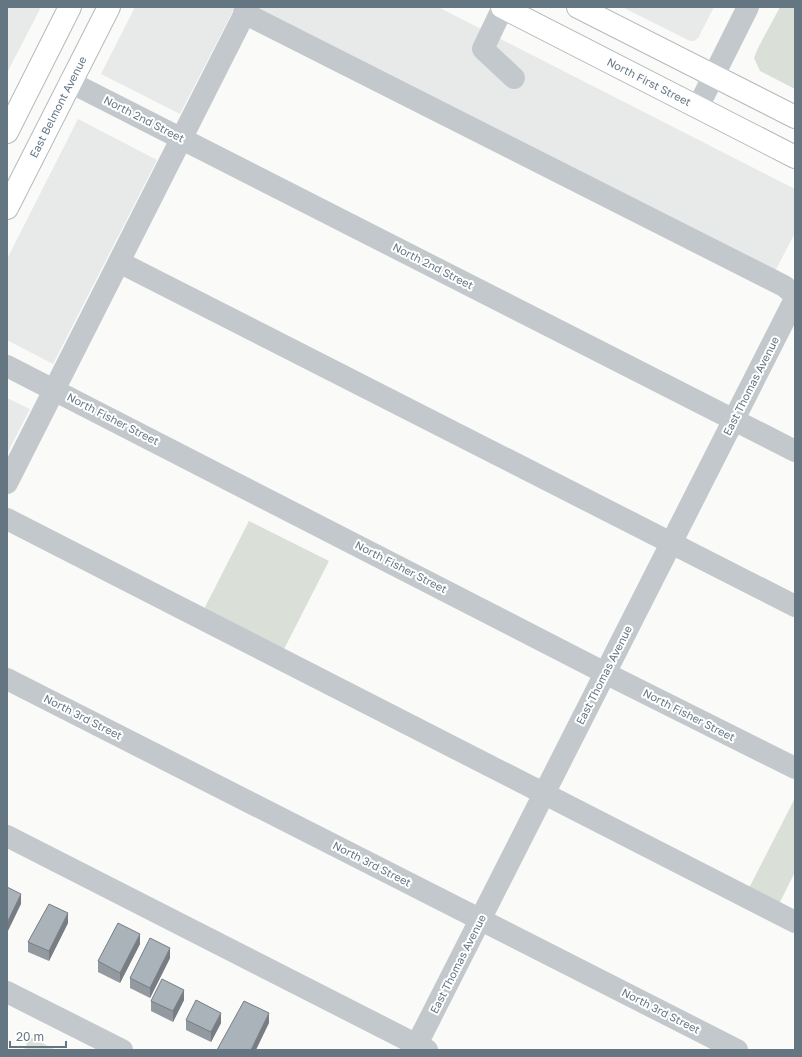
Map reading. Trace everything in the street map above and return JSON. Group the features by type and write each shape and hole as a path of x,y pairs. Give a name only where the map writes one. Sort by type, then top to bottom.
{"main road":[{"path":"7,132 70,7"},
{"name":"East Belmont Avenue","path":"7,208 109,7"},
{"name":"North First Street","path":"502,7 795,157"},
{"path":"578,7 795,117"}],"street":[{"path":"502,7 482,49 514,78"},
{"path":"698,107 748,7"},
{"path":"7,483 246,10 784,286 795,295"},
{"name":"North 2nd Street","path":"70,82 795,451"},
{"path":"119,262 795,606"},
{"name":"East Thomas Avenue","path":"419,1048 480,919 795,299"},
{"name":"North Fisher Street","path":"7,366 605,673 795,768"},
{"path":"7,519 795,922"},
{"name":"North 3rd Street","path":"7,679 737,1050"},
{"path":"7,836 419,1048"},
{"path":"7,992 122,1050"}],"shaded area":[{"path":"7,7 41,7 7,73"},
{"path":"135,7 235,7 180,114 101,74"},
{"path":"254,7 438,7 795,189 795,233 772,277"},
{"path":"622,7 714,7 698,38 694,41 690,41"},
{"path":"780,7 795,7 795,89 760,71 754,58"},
{"path":"78,119 157,160 53,364 7,340 7,259"},
{"path":"7,398 30,409 7,454"},
{"path":"249,521 329,561 281,655 201,615"},
{"path":"795,798 795,872 777,908 747,892"},
{"path":"30,1037 56,1050 24,1050"}],"building":[{"path":"7,887 21,894 7,923"},
{"path":"49,904 68,913 49,951 28,942"},
{"path":"118,923 140,934 120,973 98,961"},
{"path":"150,938 170,948 150,988 130,978"},
{"path":"162,979 184,990 173,1011 151,1001"},
{"path":"196,1000 221,1013 211,1032 186,1020"},
{"path":"244,1001 269,1013 251,1050 217,1050"}]}
